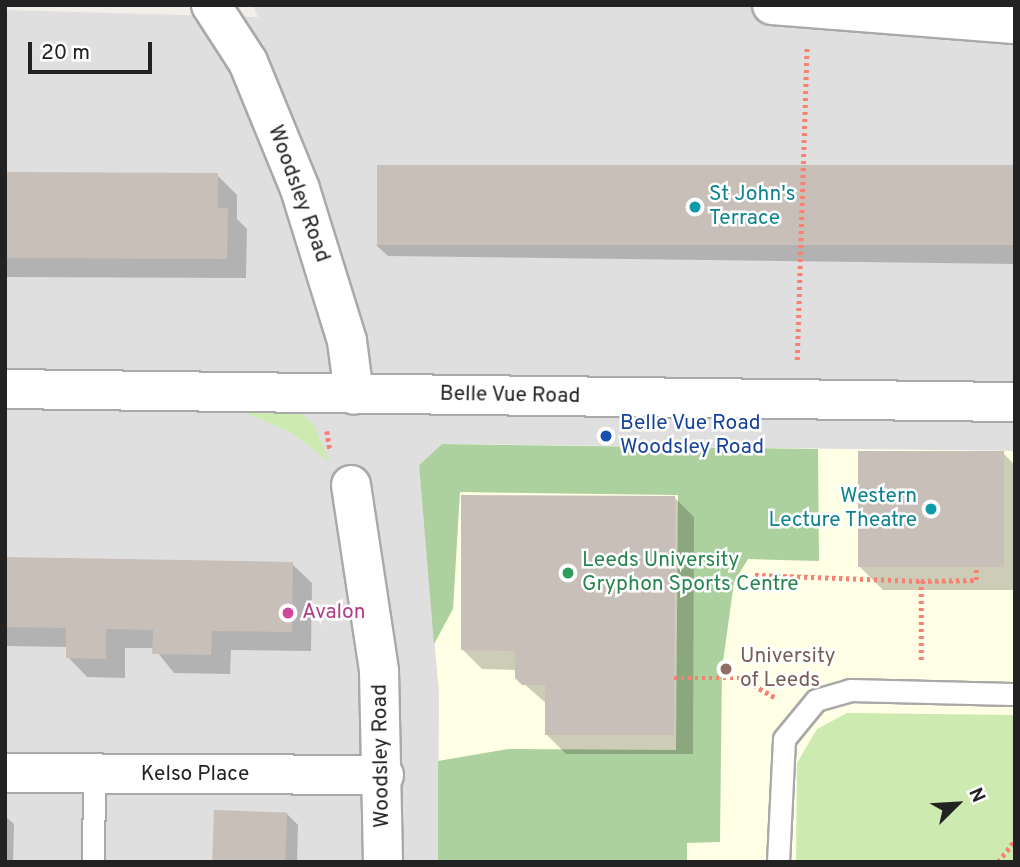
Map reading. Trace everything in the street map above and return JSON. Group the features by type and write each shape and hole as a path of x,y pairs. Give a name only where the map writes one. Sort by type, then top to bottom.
{"street":[{"name":"Woodsley Road","path":"211,5 248,62 300,189 347,341 338,394"},
{"path":"790,6 1015,24"},
{"name":"Belle Vue Road","path":"5,389 1015,401"},
{"name":"Woodsley Road","path":"351,485 379,671 384,775 383,862"},
{"name":"Kelso Place","path":"5,773 384,775"}],"lane":[{"path":"778,862 784,739 816,700 850,690 1015,694"},
{"path":"93,862 94,775"}],"path":[{"path":"790,6 796,399"},
{"path":"338,394 332,464 351,485"},
{"path":"755,575 921,581 976,580 976,567"},
{"path":"921,581 921,692"},
{"path":"674,678 741,678 804,714"},
{"path":"998,862 1015,840"}],"shaded area":[{"path":"253,5 1015,5 1015,451 442,444 438,862 5,862 5,10 258,17"},
{"name":"University of Leeds","path":"442,444 1015,451 1015,862 438,862 439,693 419,465"}],"green space":[{"path":"244,412 301,413 314,425 330,463 292,433"},
{"path":"442,444 818,449 819,561 748,559 734,582 722,669 720,842 687,843 687,862 438,862 438,761 508,749 676,750 678,495 460,492 453,609 434,644 419,465"},
{"path":"847,713 1015,715 1015,862 796,862 797,763 817,729"}],"building":[{"name":"St John's Terrace","path":"377,165 1015,165 1015,245 377,245"},
{"path":"5,172 218,173 218,208 228,208 227,259 5,258"},
{"name":"Western Lecture Theatre","path":"858,451 1004,451 1004,567 858,567"},
{"name":"Leeds University Gryphon Sports Centre","path":"461,495 675,496 674,735 545,735 545,685 522,685 515,678 515,651 461,650"},
{"path":"5,557 293,562 292,632 212,631 211,655 152,654 153,630 106,629 106,659 66,658 66,628 5,627"},
{"path":"214,810 287,813 285,862 212,862"}],"place":[{"name":"St John's Terrace","path":"695,207"},
{"name":"Belle Vue Road Woodsley Road","path":"606,436"},
{"name":"Western Lecture Theatre","path":"931,509"},
{"name":"Leeds University Gryphon Sports Centre","path":"568,573"},
{"name":"Avalon","path":"288,613"},
{"name":"University of Leeds","path":"726,669"}]}
